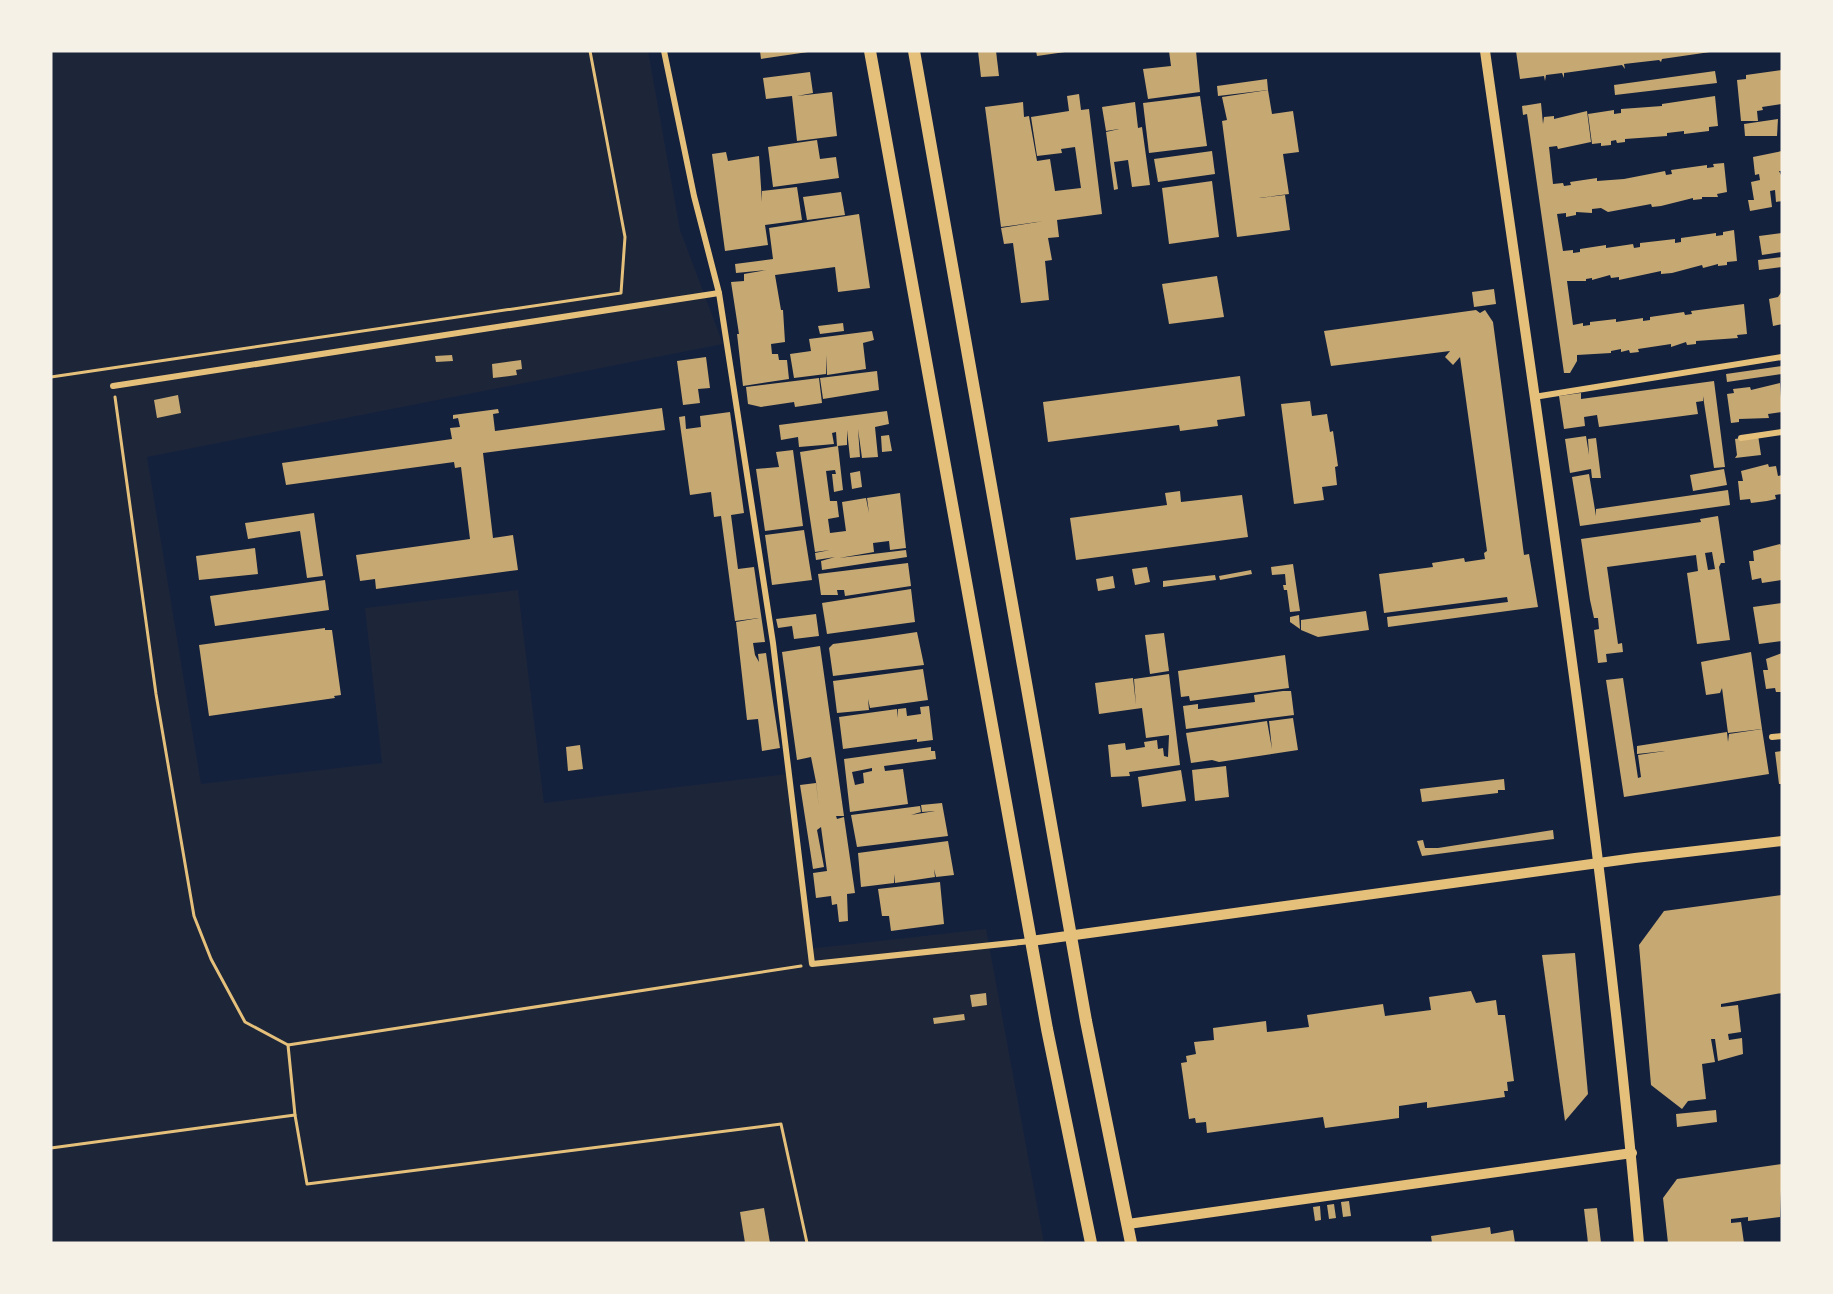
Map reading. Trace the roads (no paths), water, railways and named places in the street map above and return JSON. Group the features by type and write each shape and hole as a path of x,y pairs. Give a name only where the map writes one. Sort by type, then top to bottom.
{"main road":[{"path":"870,51 1031,941 1091,1243"},
{"path":"914,51 1073,936 1086,1021 1131,1243"}],"street":[{"path":"664,51 694,196 719,294 773,643 812,964 1073,936 1782,841"},
{"path":"1485,51 1597,864 1632,1153 1640,1243"},
{"path":"113,386 719,294"},
{"path":"1533,397 1782,357"},
{"path":"1741,438 1782,432"},
{"path":"1772,737 1782,735"},
{"path":"1128,1224 1632,1153"}]}
